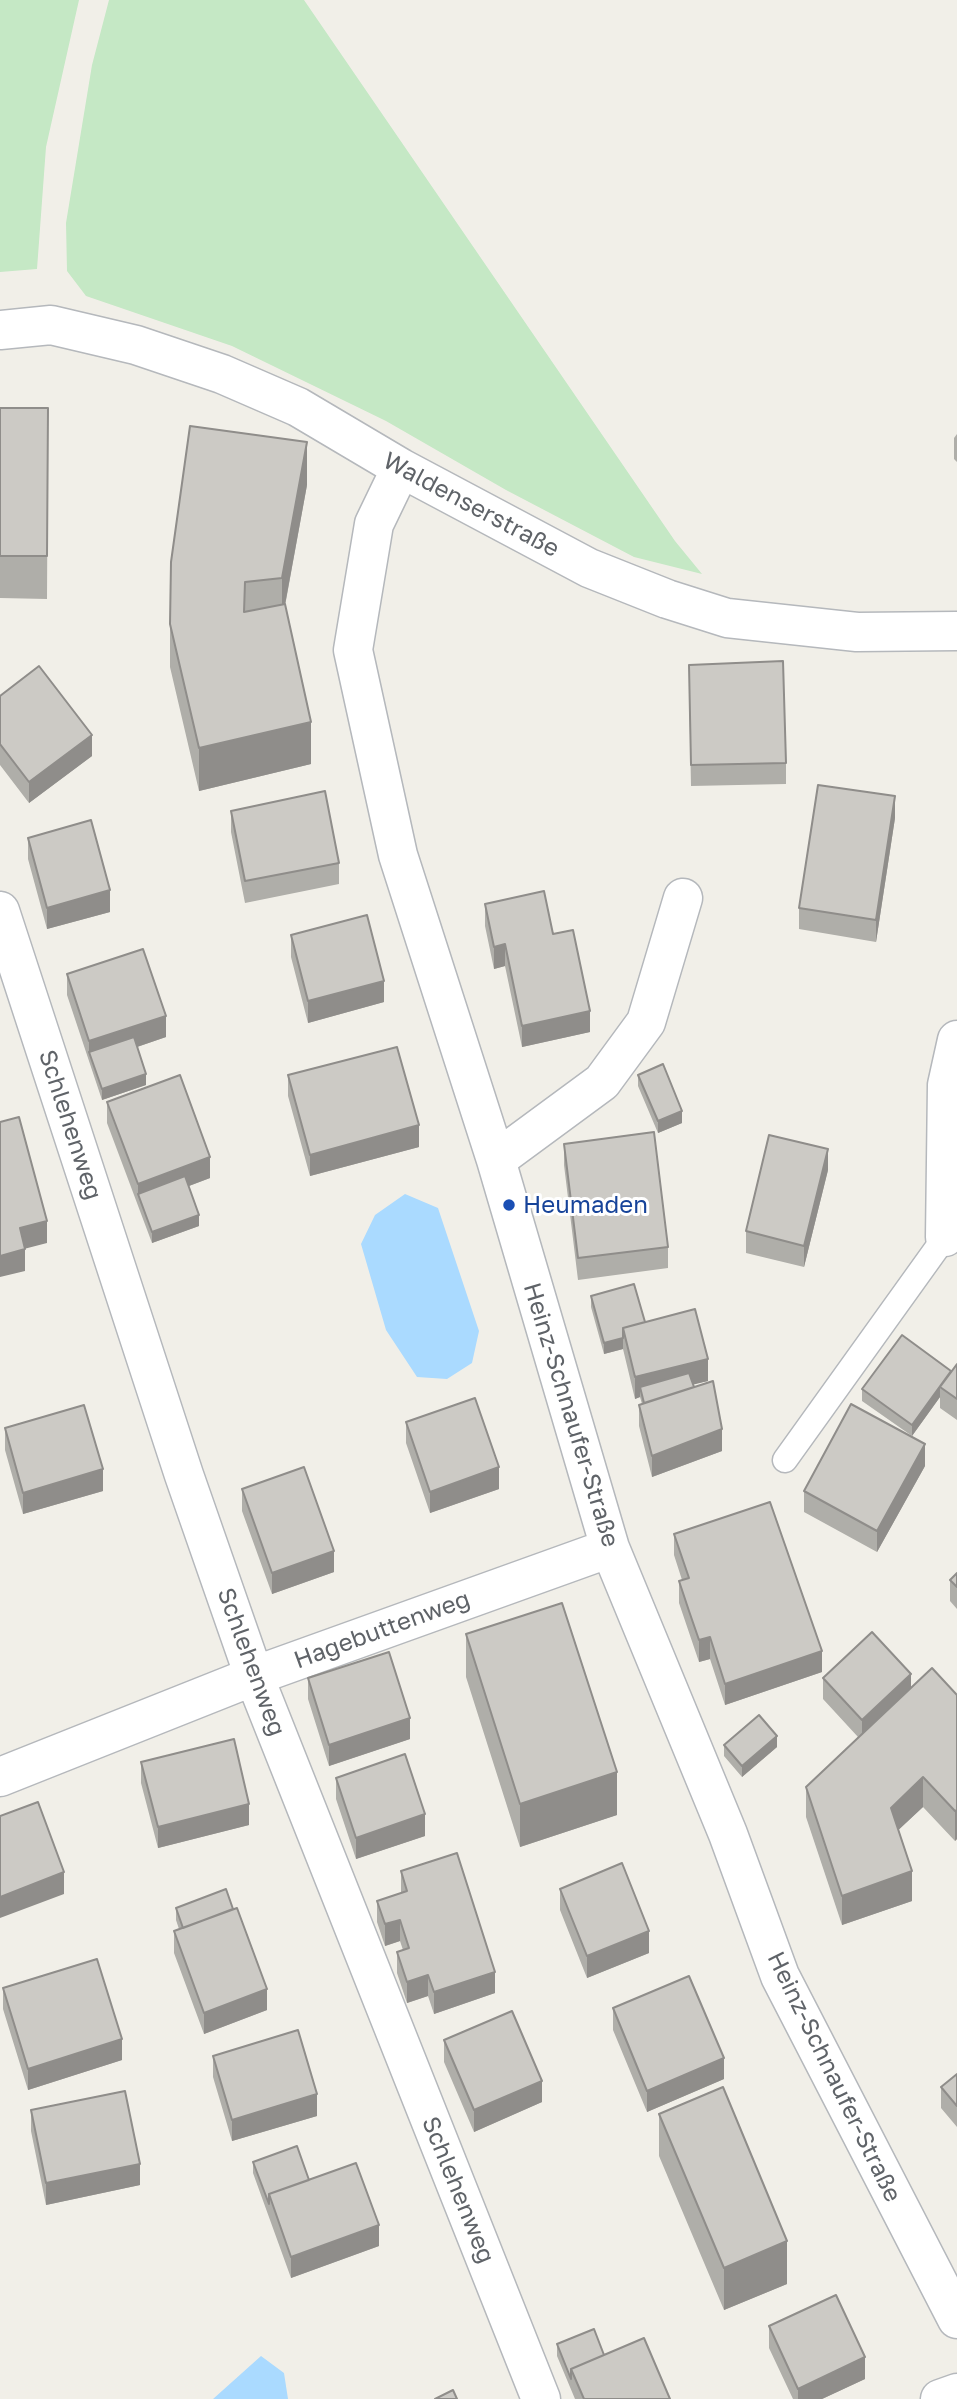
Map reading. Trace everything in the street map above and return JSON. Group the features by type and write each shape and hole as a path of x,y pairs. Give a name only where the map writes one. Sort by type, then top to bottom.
{"street":[{"name":"Waldenserstraße","path":"0,330 51,325 136,345 222,374 298,408 401,468 589,568 667,599 727,618 857,632 957,631"},
{"name":"Heinz-Schnaufer-Straße","path":"401,468 374,524 353,650 398,855 496,1160 610,1548 728,1835 779,1976 946,2269 957,2319"},
{"path":"496,1160 601,1082 646,1022 683,898"},
{"name":"Schlehenweg","path":"0,911 184,1475 254,1676 541,2399"},
{"path":"945,1237 947,1085 957,1040"},
{"name":"Hagebuttenweg","path":"0,1777 254,1676 610,1548"},
{"path":"940,2399 957,2393"}],"lane":[{"path":"785,1460 945,1237"}],"green space":[{"path":"0,0 79,0 46,147 37,269 0,272"},
{"path":"109,0 304,0 675,541 702,574 634,557 506,490 386,421 232,346 86,296 67,271 66,223 92,65"}],"water":[{"path":"405,1194 438,1208 479,1331 472,1363 447,1379 417,1377 386,1330 361,1244 375,1215"},
{"path":"261,2356 284,2373 288,2399 213,2399"}],"building":[{"path":"0,408 48,408 47,556 0,556"},
{"path":"190,426 307,442 282,578 245,582 244,612 285,604 311,722 199,748 170,624 171,562"},
{"path":"783,661 786,763 691,765 689,665"},
{"path":"39,666 92,735 29,782 0,744 0,696"},
{"path":"818,785 895,796 876,920 799,908"},
{"path":"325,791 339,863 245,881 231,811"},
{"path":"91,820 110,890 47,908 28,838"},
{"path":"544,891 553,934 573,930 590,1011 522,1026 505,944 494,947 485,904"},
{"path":"367,915 384,981 308,1001 291,935"},
{"path":"143,949 166,1016 89,1041 67,974"},
{"path":"134,1037 146,1074 102,1089 89,1052"},
{"path":"397,1047 419,1125 310,1155 288,1075"},
{"path":"663,1064 682,1111 658,1121 638,1075"},
{"path":"180,1075 210,1157 138,1184 107,1102"},
{"path":"19,1117 47,1221 20,1228 25,1249 0,1256 0,1122"},
{"path":"654,1132 668,1247 578,1258 564,1144"},
{"path":"769,1135 828,1149 804,1246 746,1231"},
{"path":"185,1176 199,1215 152,1232 138,1194"},
{"path":"634,1284 645,1322 623,1328 623,1338 604,1343 591,1296"},
{"path":"695,1309 708,1359 635,1377 623,1328"},
{"path":"902,1335 951,1371 912,1425 862,1389"},
{"path":"957,1364 957,1399 940,1387"},
{"path":"689,1373 694,1387 644,1403 640,1387"},
{"path":"713,1381 722,1429 652,1456 639,1405"},
{"path":"475,1398 499,1467 430,1492 406,1422"},
{"path":"851,1404 925,1444 877,1531 804,1491"},
{"path":"84,1405 103,1469 23,1493 5,1428"},
{"path":"304,1467 334,1551 272,1573 242,1489"},
{"path":"770,1502 822,1651 725,1684 710,1637 699,1640 689,1611 679,1581 689,1578 674,1534"},
{"path":"957,1573 957,1587 950,1580"},
{"path":"562,1603 617,1772 520,1804 466,1634"},
{"path":"872,1632 911,1674 862,1720 823,1678"},
{"path":"389,1652 410,1718 329,1745 308,1678"},
{"path":"932,1668 957,1695 957,1810 955,1811 923,1777 891,1808 912,1871 842,1896 806,1787"},
{"path":"759,1715 777,1736 742,1766 724,1745"},
{"path":"234,1739 249,1804 158,1827 141,1762"},
{"path":"405,1754 425,1814 356,1838 336,1778"},
{"path":"38,1802 64,1872 0,1897 0,1816"},
{"path":"457,1853 495,1972 434,1992 428,1975 407,1982 397,1952 409,1948 400,1920 385,1924 377,1901 407,1891 401,1871"},
{"path":"622,1863 649,1931 587,1956 560,1889"},
{"path":"226,1889 233,1909 183,1928 176,1908"},
{"path":"237,1908 267,1989 204,2013 174,1931"},
{"path":"97,1959 122,2039 28,2069 3,1988"},
{"path":"689,1976 724,2058 647,2091 613,2008"},
{"path":"512,2011 542,2081 474,2110 444,2040"},
{"path":"298,2030 317,2094 232,2120 213,2056"},
{"path":"957,2074 957,2106 941,2087"},
{"path":"723,2087 787,2241 724,2268 659,2114"},
{"path":"125,2091 140,2164 46,2183 31,2110"},
{"path":"297,2146 309,2180 269,2194 269,2204 253,2162"},
{"path":"356,2163 379,2225 291,2257 269,2194"},
{"path":"836,2295 865,2357 798,2389 769,2326"},
{"path":"594,2329 604,2355 571,2369 571,2379 557,2344"},
{"path":"644,2338 670,2399 584,2399 571,2369"},
{"path":"453,2390 457,2399 435,2399"}],"place":[{"name":"Heumaden","path":"509,1205"}]}
